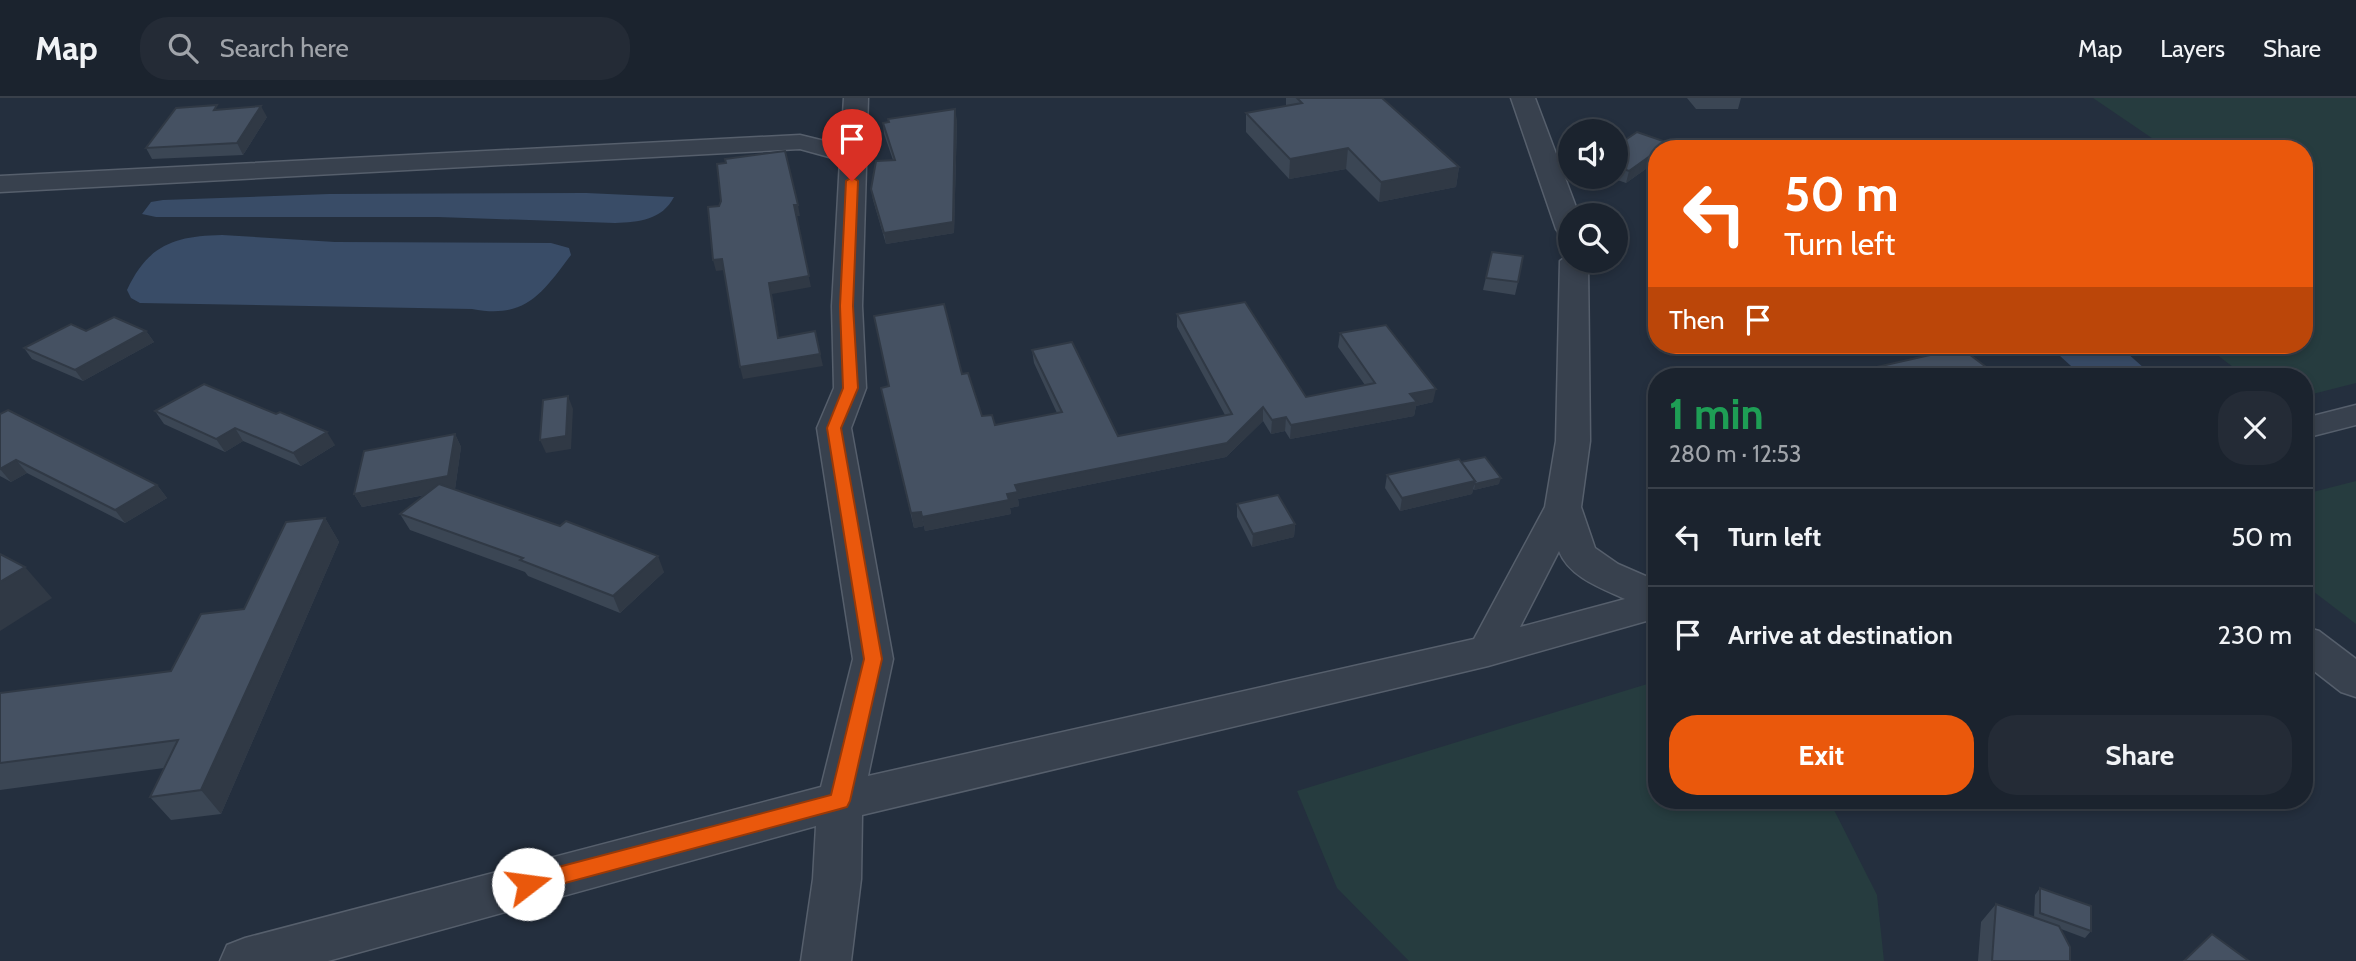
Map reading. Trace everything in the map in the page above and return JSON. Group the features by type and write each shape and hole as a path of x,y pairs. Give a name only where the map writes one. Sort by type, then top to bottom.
{"street":[{"path":"826,961 837,879 840,801 873,659 834,428 850,388 847,306 856,98"},
{"path":"1519,100 1560,203"},
{"path":"0,184 541,158 800,142 853,156"},
{"path":"1488,651 1563,507 1573,442 1574,273"},
{"path":"2313,426 2356,415"},
{"path":"1563,507 1579,555 1605,574 1648,593"},
{"path":"245,961 840,801 1488,651 1648,607"},
{"path":"2313,648 2356,681"}],"green space":[{"path":"2093,98 2356,98 2356,383 2313,394 2313,368 2234,368 2216,354 2313,354 2313,140 2155,140"},
{"path":"2356,481 2356,624 2313,591 2313,492"},
{"path":"1648,684 1648,809 1834,809 1877,895 1884,961 1409,961 1337,888 1297,791"}],"water":[{"path":"586,193 674,197 663,211 656,215 615,223 438,217 156,217 142,214 151,202 163,200 329,194"},
{"path":"222,235 335,242 551,243 569,248 571,255 550,282 530,301 506,310 140,303 131,298 127,290 135,275 154,253 164,246 190,238"},
{"path":"2058,354 2128,354 2144,368 2073,368"}],"building":[{"path":"1297,98 1382,98 1459,167 1381,182 1348,148 1290,159 1246,113 1302,103"},
{"path":"217,105 214,110 261,106 237,143 146,148 176,108"},
{"path":"955,109 953,222 884,233 871,189 876,161 895,160 883,123 889,122 888,119"},
{"path":"1637,132 1660,140 1648,140 1648,157 1629,171 1628,138"},
{"path":"785,151 798,205 794,205 809,276 769,283 778,338 815,331 820,354 740,367 722,259 713,260 708,207 719,206 721,201 717,164 726,163 725,159"},
{"path":"1492,252 1523,256 1518,282 1486,278"},
{"path":"1245,302 1306,397 1375,383 1340,333 1386,325 1436,389 1410,394 1417,402 1291,425 1286,417 1272,420 1263,407 1227,443 1015,485 1018,492 1007,494 1009,500 922,517 921,512 911,513 881,388 889,386 874,316 944,304 962,374 968,373 982,416 992,415 995,425 1062,412 1032,350 1072,342 1118,436 1232,414 1177,314"},
{"path":"114,317 146,331 75,370 24,348 71,324 86,331"},
{"path":"1934,354 1969,354 1987,368 1872,368"},
{"path":"204,384 327,432 293,453 235,428 216,439 155,411"},
{"path":"568,396 566,436 540,440 543,400"},
{"path":"8,410 157,485 115,510 16,460 0,469 0,414"},
{"path":"455,434 448,476 354,494 364,451"},
{"path":"1485,457 1501,478 1475,484 1461,462"},
{"path":"1459,459 1475,481 1402,498 1387,475"},
{"path":"439,484 560,526 566,521 658,556 613,596 520,560 523,558 400,514"},
{"path":"1278,495 1295,524 1253,534 1237,504"},
{"path":"325,518 201,790 150,797 178,740 0,763 0,693 171,671 201,614 244,609 286,522"},
{"path":"0,554 25,567 0,582"},
{"path":"2040,888 2091,906 2091,931 2040,913"},
{"path":"1996,904 2059,926 2070,947 2070,961 1992,961"},
{"path":"2212,934 2249,961 2184,961"}],"route":[{"path":"528,884 760,820 840,801 873,659 834,428 850,388 847,306 852,181"}]}
